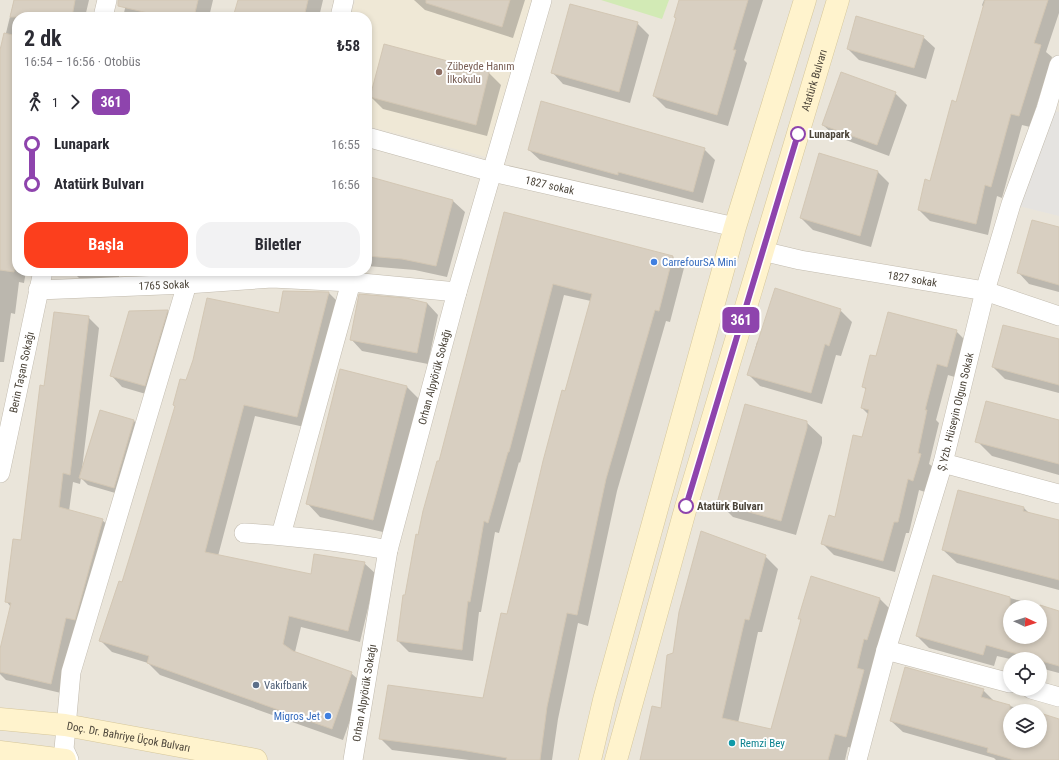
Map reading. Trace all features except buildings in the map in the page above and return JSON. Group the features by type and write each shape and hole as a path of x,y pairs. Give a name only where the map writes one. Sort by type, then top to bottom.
{"main road":[{"path":"590,760 604,700 735,227 805,0"},
{"name":"Atatürk Bulvarı","path":"616,760 686,507 838,0"},
{"name":"Doç. Dr. Bahriye Üçok Bulvarı","path":"0,719 66,725 256,760"},
{"path":"0,752 52,759"}],"street":[{"path":"104,12 107,0"},
{"path":"341,12 344,0"},
{"name":"Orhan Alpyörük Sokağı","path":"353,760 388,550 457,292 542,0"},
{"name":"Ş.Yzb. Hüseyin Olgun Sokak","path":"857,760 886,650 943,463 985,291 1011,204 1053,110 1059,65"},
{"name":"1827 sokak","path":"372,138 492,172 735,227"},
{"name":"1827 sokak","path":"762,251 800,260 985,291 1059,316"},
{"name":"Berin Taşan Sokağı","path":"0,473 42,276"},
{"name":"1765 Sokak","path":"38,290 187,284 256,276"},
{"name":"1765 Sokak","path":"292,276 457,292"},
{"path":"281,535 351,282"},
{"path":"69,760 64,749 71,672 187,284"},
{"path":"943,463 1059,494"},
{"path":"244,533 281,535 356,544 388,550"},
{"path":"886,650 1003,682"},
{"path":"1047,694 1059,697"}],"shaded area":[{"path":"0,0 1059,0 1059,760 0,760"},
{"name":"Zübeyde Hanım İlkokulu","path":"355,0 532,0 486,157 372,127 372,12 352,12"},
{"path":"1046,109 1059,112 1059,216 1011,204"}],"green space":[{"path":"601,0 669,0 662,19"}],"bus line":[{"name":"361","path":"686,506 798,134"}],"place":[{"name":"Zübeyde Hanım İlkokulu","path":"439,72"},
{"name":"Lunapark","path":"798,134"},
{"name":"CarrefourSA Mini","path":"654,262"},
{"name":"Atatürk Bulvarı","path":"686,506"},
{"name":"Vakıfbank","path":"256,685"},
{"name":"Migros Jet","path":"328,716"},
{"name":"Remzi Bey","path":"732,743"}]}
